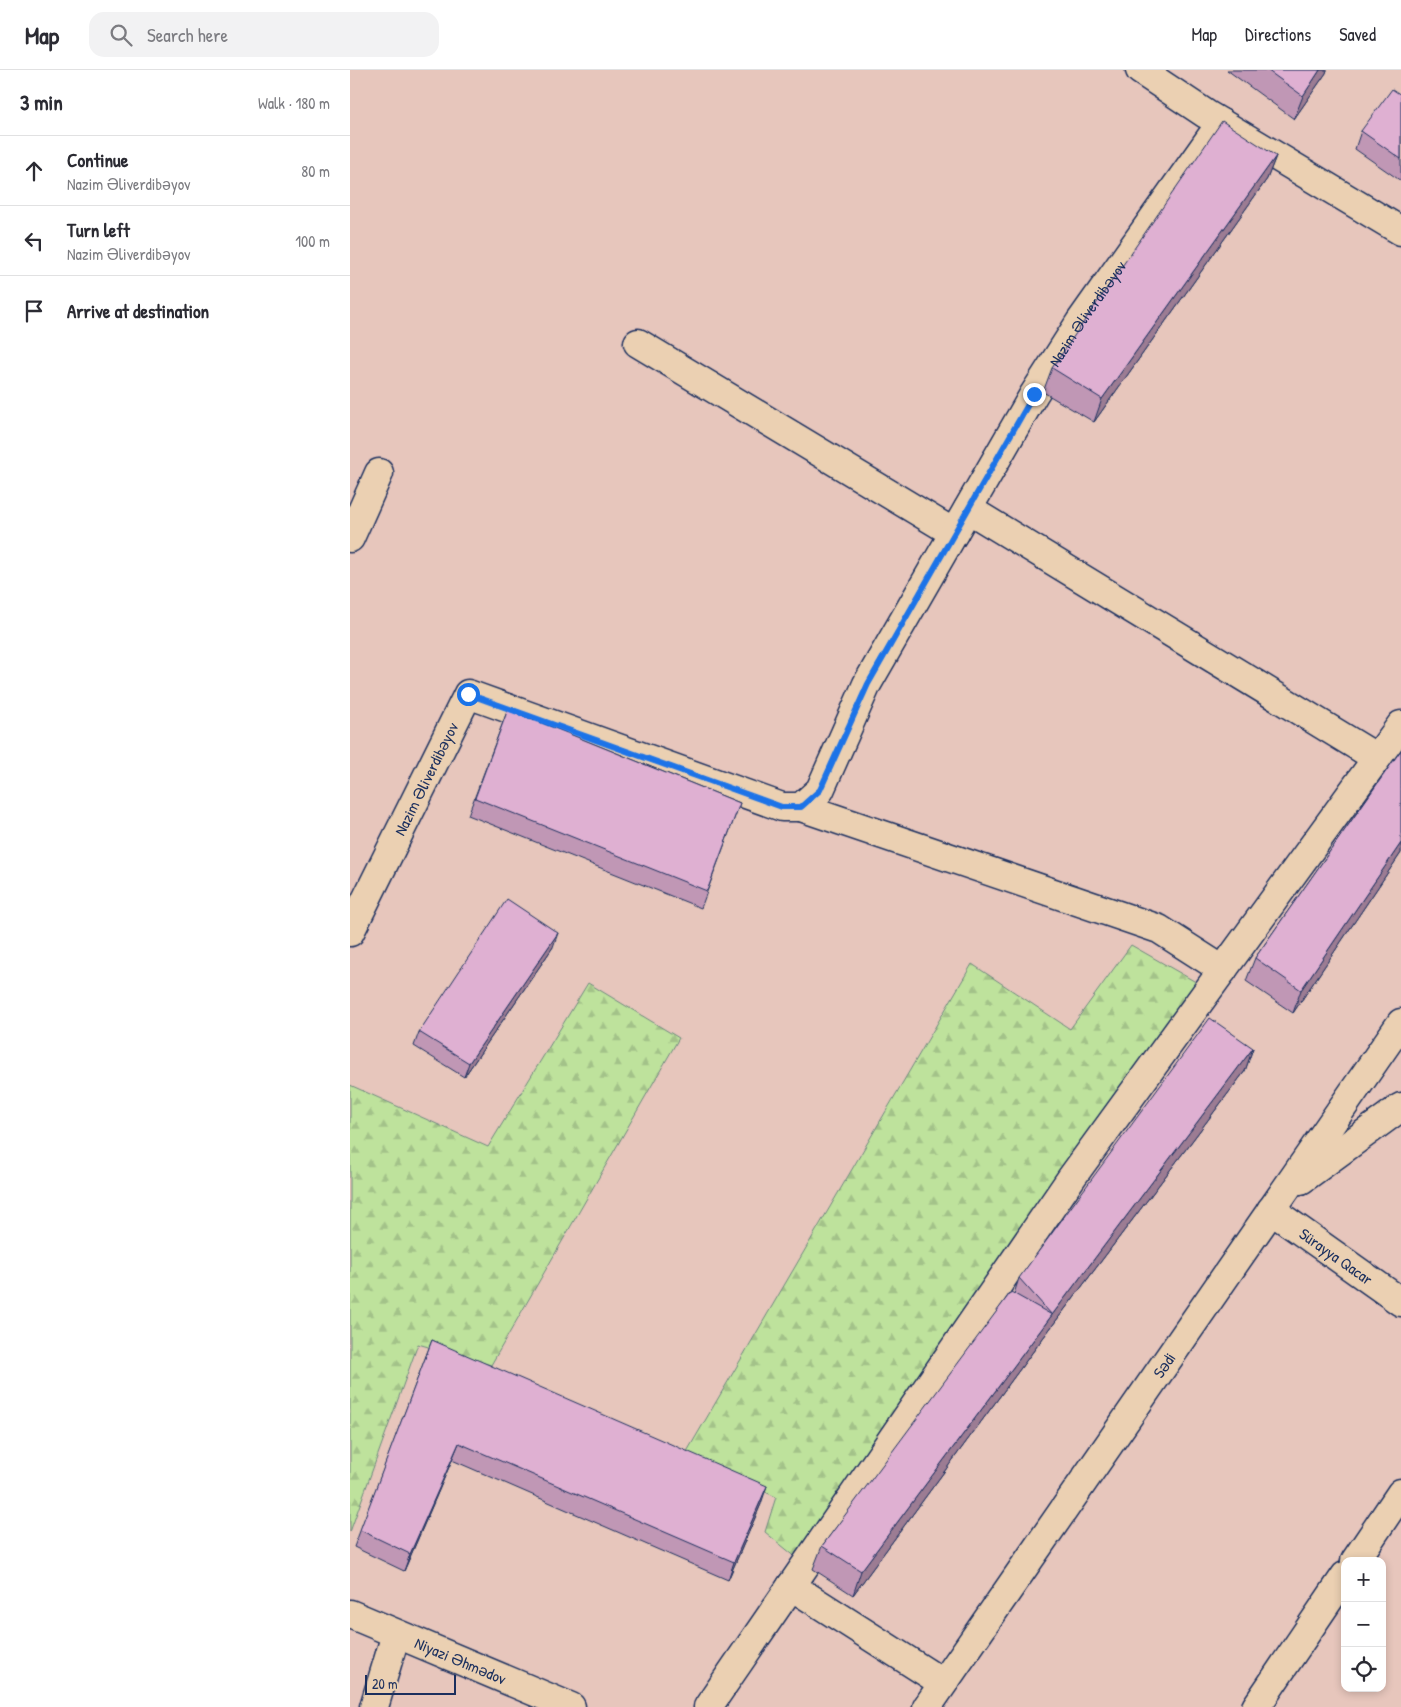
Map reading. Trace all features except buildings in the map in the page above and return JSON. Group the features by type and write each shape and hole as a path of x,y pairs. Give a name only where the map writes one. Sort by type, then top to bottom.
{"street":[{"path":"1140,70 1221,124 1401,231"},
{"name":"Nazim Əliverdibəyov","path":"350,932 468,694 782,807 801,807 820,790 868,684 1034,394 1080,322 1221,124"},
{"path":"638,343 954,533"},
{"path":"350,538 379,473"},
{"path":"968,508 1377,758"},
{"path":"708,1707 1072,1177 1401,725"},
{"path":"801,807 1158,929 1222,970"},
{"name":"Sədi","path":"927,1707 1401,1023"},
{"path":"1277,1201 1401,1107"},
{"name":"Sürayya Qacar","path":"1277,1201 1401,1302"},
{"path":"1358,1557 1401,1493"},
{"path":"1256,1707 1341,1582"},
{"path":"791,1586 943,1683"},
{"name":"Niyazi Əhmədov","path":"350,1614 571,1707"},
{"path":"374,1707 396,1634"}],"green space":[{"path":"1131,945 1201,985 797,1558 765,1532 776,1497 685,1455 972,964 1070,1029"},
{"path":"588,983 679,1038 491,1365 418,1344 350,1532 350,1085 488,1147"}],"route":[{"path":"468,694 782,807 801,807 820,790 868,684 1034,394"}]}
